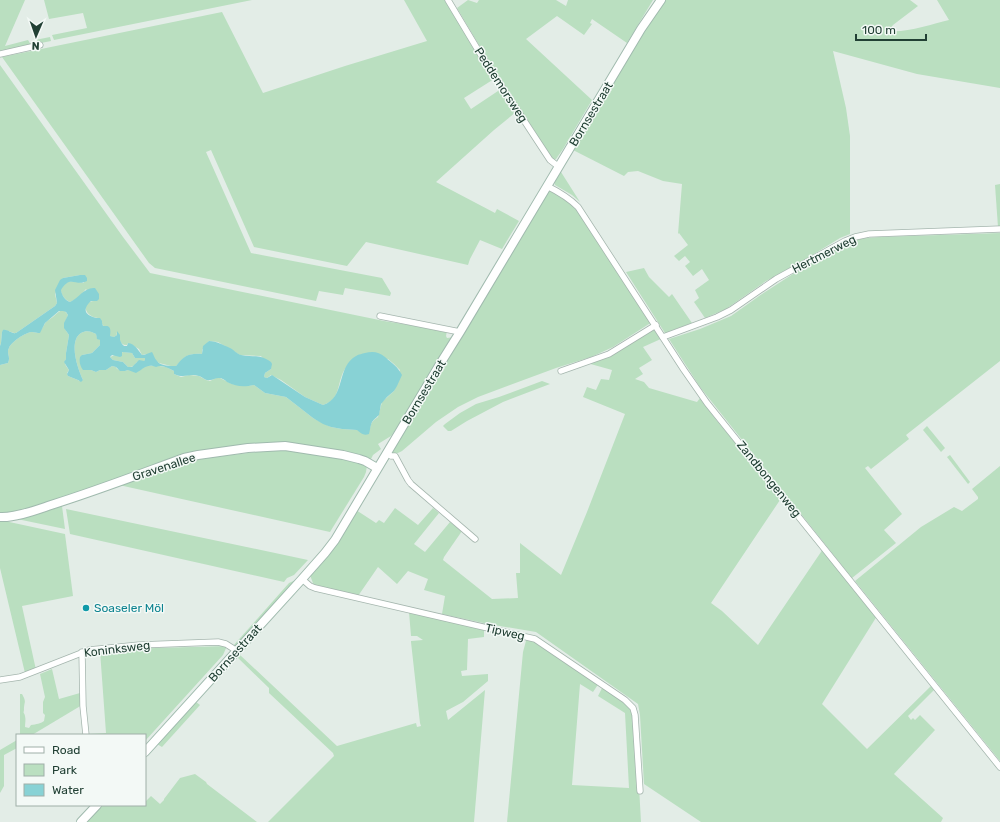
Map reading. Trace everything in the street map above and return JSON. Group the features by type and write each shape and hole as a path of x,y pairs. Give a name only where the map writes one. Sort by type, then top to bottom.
{"street":[{"name":"Peddemorsweg","path":"448,0 481,55 550,160 559,167"},
{"name":"Bornsestraat","path":"146,751 237,652 335,540 377,468 391,455 440,364 641,29 661,0"},
{"path":"0,54 40,45"},
{"name":"Zandbongenweg","path":"548,186 566,197 578,207 707,403 1000,767"},
{"name":"Hertmerweg","path":"663,337 722,315 764,286 854,237 869,234 1000,229"},
{"path":"380,316 460,332"},
{"path":"561,371 609,354 656,325"},
{"name":"Gravenallee","path":"0,517 6,517 50,505 184,458 233,450 285,446 343,455 365,461 377,468"},
{"path":"391,455 411,484 474,538"},
{"name":"Tipweg","path":"302,579 310,586 315,588 534,639 625,700 633,708 635,715 640,791"},
{"name":"Koninksweg","path":"0,680 20,677 89,650 139,645 218,642 226,644 237,652"},
{"path":"82,652 83,706 86,734"},
{"path":"81,822 96,806"}],"green space":[{"path":"0,0 25,0 5,46 28,40 31,45 0,51"},
{"path":"44,0 252,0 54,40 52,35 87,28 83,13 49,19"},
{"path":"404,0 445,0 494,79 464,98 471,109 501,89 516,112 436,182 495,213 497,209 519,221 502,249 480,240 468,265 366,242 347,266 254,247 211,150 206,152 251,253 382,278 391,293 390,296 345,288 343,295 319,291 316,301 155,268 149,263 2,57 222,12 263,93 427,41"},
{"path":"468,0 477,3 479,0 556,0 566,6 568,0 653,0 627,43 592,19 590,23 592,24 584,35 557,16 526,39 592,100 563,149 553,161 489,62 457,8"},
{"path":"664,0 910,0 918,6 893,25 889,31 903,31 949,20 937,0 1000,0 1000,88 917,74 833,51 846,108 850,136 850,234 840,238 766,281 726,309 705,318 694,302 699,298 695,290 709,280 702,269 693,276 685,266 690,262 685,256 679,261 674,256 688,245 679,233 678,234 682,184 663,181 638,171 628,172 624,176 573,150 644,30"},
{"path":"50,37 51,41 36,44 35,40"},
{"path":"0,65 150,273 384,321 447,331 447,338 455,337 419,398 391,436 378,444 381,449 373,455 370,461 284,444 188,455 29,511 0,514 0,365 8,363 8,350 16,340 29,332 38,333 46,322 63,310 68,315 65,325 65,330 69,335 65,362 69,370 67,373 68,376 79,381 83,380 75,356 75,342 77,337 85,331 96,334 97,338 100,340 100,345 92,353 82,355 85,370 96,372 106,370 112,366 125,371 138,371 146,366 159,366 166,367 174,371 174,374 181,377 189,375 199,376 210,381 220,378 232,384 247,386 254,385 265,393 286,397 313,418 331,427 342,429 357,430 370,428 372,422 378,417 382,402 394,391 400,370 388,359 348,364 342,374 335,397 323,405 305,397 281,380 271,375 267,378 264,377 265,373 271,369 261,356 240,355 218,342 209,341 202,350 202,354 187,356 176,366 159,363 146,354 142,355 139,349 128,343 127,345 123,344 116,332 117,335 114,337 109,336 98,318 90,315 86,310 87,304 94,301 86,289 78,298 70,302 63,296 61,290 67,282 76,281 84,283 80,275 63,278 55,294 57,303 55,306 16,333 5,330 2,332 0,346"},
{"path":"561,172 580,202 572,195 555,185 554,182"},
{"path":"1000,184 1000,227 998,227 995,185"},
{"path":"549,191 573,202 652,322 613,347 591,357 556,368 478,397 458,407 436,422 402,451 392,453 392,449"},
{"path":"1000,233 1000,361 906,435 909,439 871,469 868,466 865,468 902,514 884,530 896,543 852,578 700,387 669,339 700,329 731,316 796,272 857,239"},
{"path":"644,268 649,277 669,297 672,294 692,323 665,333 626,272"},
{"path":"655,327 663,338 643,347 652,360 639,368 643,374 635,379 644,382 649,388 697,402 700,398 717,421 782,497 711,603 722,611 758,645 823,549 877,616 822,704 867,749 931,686 934,690 908,716 911,720 913,718 915,720 920,715 935,730 894,774 943,818 941,822 701,822 644,784 638,704 536,632 442,614 445,596 424,590 428,579 408,571 397,584 378,567 358,596 314,586 310,575 331,551 351,521 356,510 376,523 379,520 384,523 395,508 418,525 433,508 439,513 414,544 425,552 450,522 462,531 443,560 492,599 518,598 516,573 520,573 520,543 561,575 625,414 583,397 587,387 596,390 601,379 609,380 612,370 587,363"},
{"path":"123,352 132,353 135,358 145,358 146,360 137,362 133,366 128,367 123,362 113,360 110,357"},
{"path":"542,381 550,384 503,402 451,431 448,431 443,426 460,413 476,404"},
{"path":"927,426 945,448 941,452 923,430"},
{"path":"281,449 358,461 367,465 364,477 330,532 119,485 191,460"},
{"path":"950,455 970,482 968,484 947,457"},
{"path":"1000,466 1000,761 855,581 921,527 954,507 962,511 978,499 972,489"},
{"path":"62,506 65,529 17,519 35,515"},
{"path":"66,509 308,560 294,575 287,578 284,582 70,534"},
{"path":"0,520 65,534 73,596 22,606 36,670 25,673 0,568"},
{"path":"300,578 238,646 233,646 289,583"},
{"path":"409,612 484,628 484,637 468,639 467,670 461,671 462,676 488,674 488,681 463,702 446,711 448,720 485,690 474,822 268,822 334,756 333,753 269,693 269,688 237,657 239,654 337,746 416,723 417,727 421,726 411,641 423,640 417,636 411,636"},
{"path":"527,637 599,683 593,692 580,684 572,785 629,788 625,713 598,696 603,686 629,704 635,715 641,822 507,822 523,652"},
{"path":"227,646 223,655 146,740 146,734 89,734 106,733 100,651 120,649"},
{"path":"52,669 59,699 80,693 82,705 34,734 20,734 20,694 22,694 25,701 25,727 29,728 31,725 44,721 45,715 43,713 43,702 45,697 40,674"},
{"path":"196,702 200,705 162,747 157,744"},
{"path":"16,741 16,749 4,755 4,786 0,793 0,750"},
{"path":"195,774 257,822 86,822 100,806 146,806 146,801 151,796 160,804 180,778"}],"water":[{"path":"85,275 87,281 80,283 70,282 64,285 61,290 65,299 70,302 88,289 95,288 99,294 99,299 89,303 86,308 87,314 95,318 100,318 103,326 110,328 110,336 114,337 117,335 117,331 124,346 127,346 128,343 133,345 142,355 152,352 158,363 163,365 176,366 187,356 202,354 203,346 209,341 220,343 238,354 267,359 272,364 271,369 265,373 264,377 267,378 272,375 305,397 323,405 335,396 346,367 350,361 358,355 376,352 395,365 402,375 394,391 381,404 379,415 372,422 369,434 365,435 357,430 342,429 323,424 286,397 265,393 254,385 240,386 231,384 220,378 208,380 196,375 178,375 174,374 174,371 160,366 148,366 136,373 128,370 120,371 116,367 112,366 106,370 96,372 91,370 83,370 80,364 80,357 82,355 92,353 100,345 100,340 97,339 96,334 88,331 81,333 75,342 75,356 83,380 81,382 68,376 67,374 69,370 64,362 66,359 69,335 64,328 64,323 68,315 63,311 59,311 45,323 40,333 29,332 16,340 8,350 8,363 0,365 0,346 3,330 16,333 55,306 57,303 55,290 60,280 63,278","holes":["122,352 132,353 135,358 145,358 145,360 139,360 132,367 128,367 123,362 113,360 110,357 112,355 120,357 122,356"]}],"place":[{"name":"Soaseler Möl","path":"86,608"}]}
